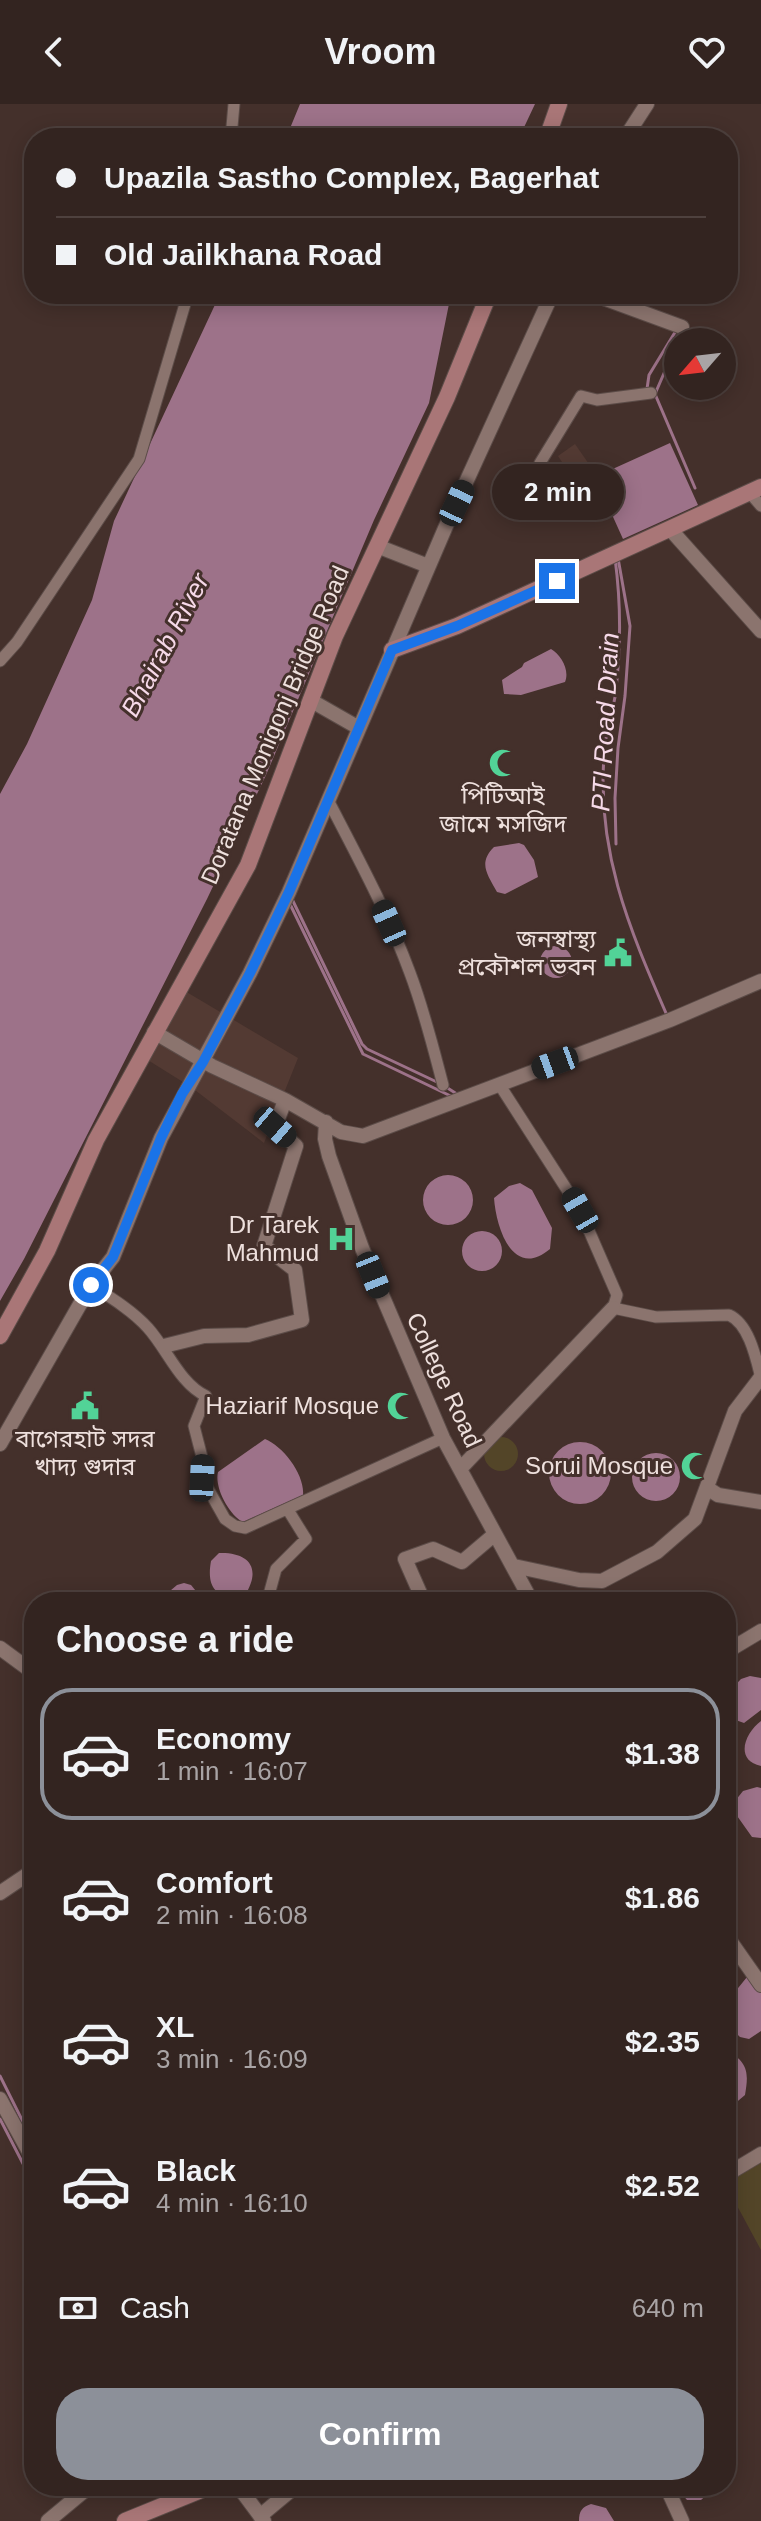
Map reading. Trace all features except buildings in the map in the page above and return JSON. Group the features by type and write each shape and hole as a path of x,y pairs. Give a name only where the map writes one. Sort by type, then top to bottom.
{"main road":[{"path":"551,128 559,104"},
{"name":"Doratana Monigonj Bridge Road","path":"0,1336 47,1251 96,1140 248,865 335,636 447,397 485,304"},
{"path":"392,650 457,626 755,490"},
{"path":"125,2521 186,2496"}],"street":[{"path":"232,128 234,104"},
{"path":"631,128 647,104"},
{"path":"0,661 17,642 139,459 185,304"},
{"path":"0,1444 91,1285 113,1257 182,1094 203,1062 250,973 428,566 547,304"},
{"path":"619,304 682,327"},
{"path":"540,463 581,396 597,400 651,393"},
{"path":"755,490 761,506"},
{"path":"670,529 761,631"},
{"path":"377,546 428,566"},
{"path":"310,700 359,728"},
{"path":"328,800 380,902 410,972 430,1031 443,1085"},
{"path":"154,1032 203,1062 354,1136 371,1134 670,1020 761,981"},
{"path":"461,1468 613,1308 617,1295 580,1210 499,1084"},
{"path":"164,1346 204,1336 248,1335 302,1320 295,1270 264,1246 296,1146 275,1127 285,1100"},
{"name":"College Road","path":"326,1122 325,1139 345,1202 395,1329 443,1438 527,1592"},
{"path":"91,1285 145,1324 164,1346 190,1386 206,1396 194,1426 203,1461 202,1478 225,1519 235,1526 245,1528 288,1510 443,1438"},
{"path":"514,1566 579,1580 602,1581 657,1552 695,1519 735,1411 761,1378 755,1353 736,1318 729,1315 656,1317 613,1308"},
{"path":"707,1488 718,1495 761,1502"},
{"path":"270,1592 276,1569 306,1539 288,1510"},
{"path":"420,1592 405,1559 433,1549 462,1562 495,1534"},
{"path":"736,1646 761,1631"},
{"path":"0,1648 24,1666"},
{"path":"0,1893 24,1877"},
{"path":"736,1949 761,1985"},
{"path":"0,2099 24,2143"},
{"path":"736,2169 761,2154"},
{"path":"48,2521 78,2496"},
{"path":"246,2496 262,2518 285,2496"},
{"path":"671,2496 682,2521"}],"shaded area":[{"path":"575,444 591,467 574,480 558,456"},
{"path":"173,984 298,1058 264,1143 191,1087 135,1052"},
{"path":"501,1437 513,1442 518,1454 513,1466 501,1471 489,1466 484,1454 489,1442"},
{"path":"761,2158 761,2250 736,2204 736,2173"}],"water":[{"path":"300,104 535,104 524,128 290,128"},
{"name":"Bhairab River","path":"215,304 449,304 429,403 374,520 266,775 207,899 0,1301 0,794 27,744 92,600 114,521"},
{"path":"670,443 698,505 623,539 595,477"},
{"path":"551,649 564,663 565,682 521,695 504,694 502,680 524,663"},
{"path":"524,845 534,860 538,877 505,894 497,892 486,869 486,858 494,847"},
{"path":"556,946 567,951 572,962 567,973 556,978 545,973 540,962 545,951"},
{"path":"448,1175 466,1182 473,1200 466,1218 448,1225 430,1218 423,1200 430,1182"},
{"path":"520,1183 532,1190 552,1228 550,1249 537,1257 526,1258 509,1246 495,1210 494,1198 509,1186"},
{"path":"482,1231 496,1237 502,1251 496,1265 482,1271 468,1265 462,1251 468,1237"},
{"path":"265,1439 292,1462 303,1487 303,1495 243,1522 224,1500 218,1485 218,1472"},
{"path":"580,1442 602,1451 611,1473 602,1495 580,1504 558,1495 549,1473 558,1451"},
{"path":"656,1453 673,1460 680,1477 673,1494 656,1501 639,1494 632,1477 639,1460"},
{"path":"219,1553 245,1559 252,1570 246,1592 216,1590 210,1579 211,1561"},
{"path":"177,1585 191,1585 197,1592 169,1592"},
{"path":"750,1676 761,1678 761,1710 744,1723 736,1720 736,1684"},
{"path":"761,1721 761,1766 747,1758 745,1746 750,1732"},
{"path":"761,1788 761,1838 752,1837 736,1814 736,1800 743,1791"},
{"path":"747,1977 761,1990 761,2031 749,2039 736,2033 736,1991"},
{"path":"736,2057 745,2068 745,2095 736,2103"},
{"path":"684,2496 706,2496 701,2500 687,2500"},
{"path":"591,2504 606,2508 614,2521 579,2521 582,2510"}],"waterway":[{"path":"647,389 649,375 664,350"},
{"path":"664,373 655,394 695,488"},
{"path":"615,558 619,645 615,697 605,745 605,818 610,853 628,920 669,1020 457,1099 363,1054 288,900 394,651 473,621 615,558"},
{"name":"PTI Road Drain","path":"616,844 618,748 630,626 618,558"},
{"path":"292,899 362,1044 439,1083"},
{"path":"446,1087 460,1096"},
{"path":"0,2076 24,2124"},
{"path":"0,2119 24,2166"}],"place":[{"name":"পিটিআই জামে মসজিদ","path":"503,763"},
{"name":"জনস্বাস্থ্য প্রকৌশল ভবন","path":"618,953"},
{"name":"Dr Tarek Mahmud","path":"341,1239"},
{"name":"বাগেরহাট সদর খাদ্য গুদার","path":"85,1406"},
{"name":"Haziarif Mosque","path":"401,1406"},
{"name":"Sorui Mosque","path":"695,1466"}],"route":[{"path":"91,1285 113,1257 182,1094 203,1062 289,892 392,650 457,626 557,581"}]}
